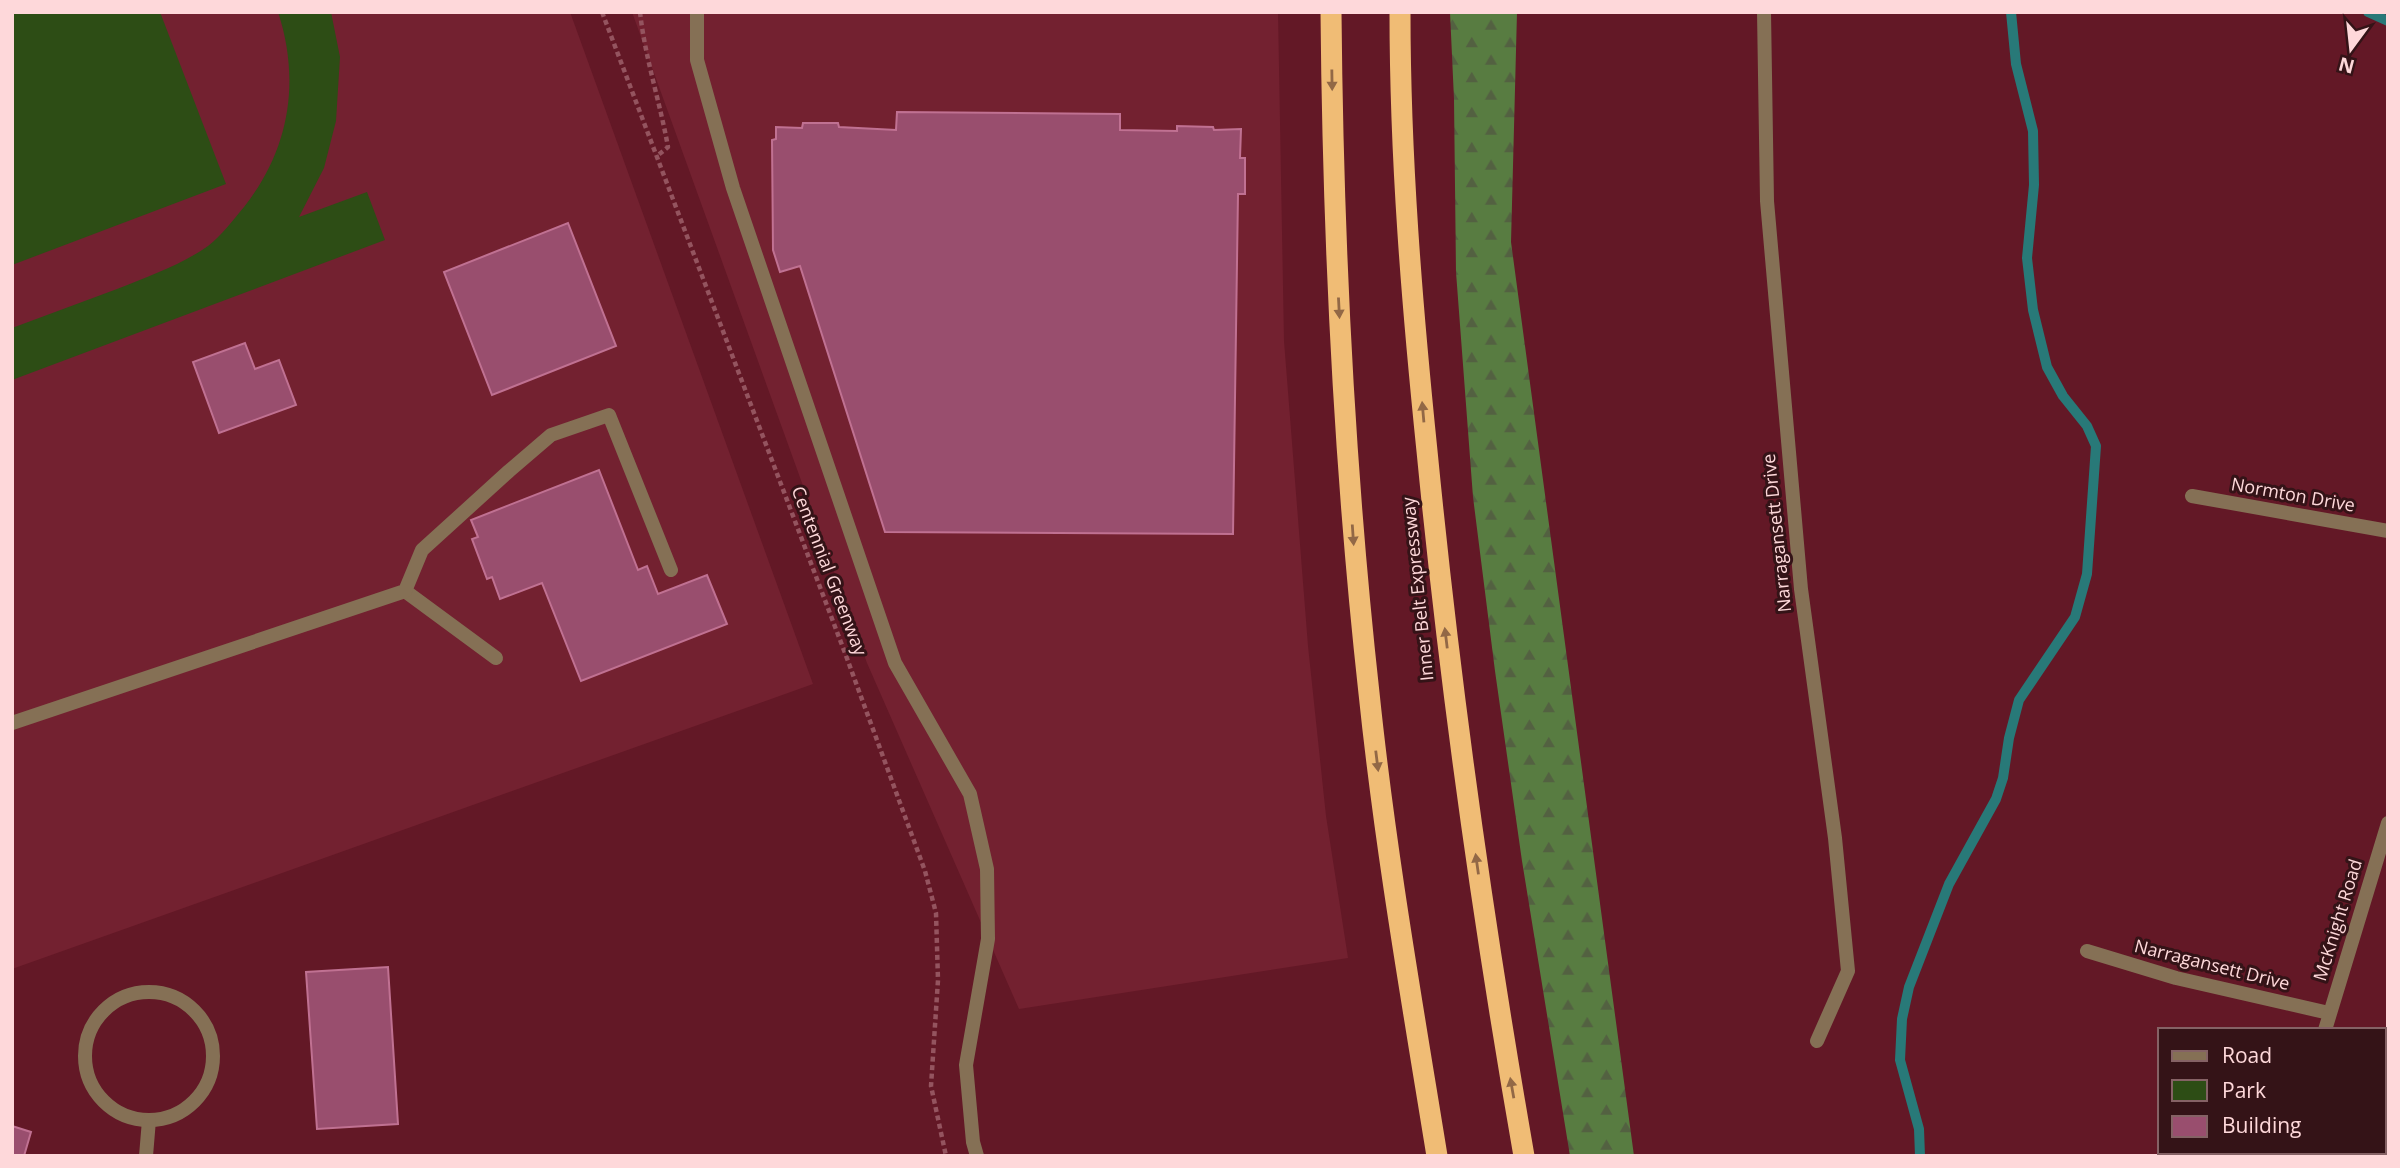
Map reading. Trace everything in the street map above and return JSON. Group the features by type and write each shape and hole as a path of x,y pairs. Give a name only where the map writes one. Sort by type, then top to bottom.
{"highway":[{"path":"1331,12 1338,297 1355,564 1386,827 1437,1156"},
{"name":"Inner Belt Expressway","path":"1400,12 1404,154 1412,285 1437,555 1452,689 1489,951 1524,1156"}],"street":[{"path":"697,12 697,60 733,188 895,663 970,794 987,869 988,939 966,1065 973,1142 977,1156"},
{"name":"Narragansett Drive","path":"1764,12 1767,201 1791,478 1801,589 1835,838 1849,971 1816,1041"},
{"path":"12,723 405,591 422,550 509,471 551,435 609,415 671,570"},
{"name":"Normton Drive","path":"2192,496 2388,531"},
{"path":"405,591 496,658"},
{"name":"McKnight Road","path":"2325,1028 2388,823"},
{"name":"Narragansett Drive","path":"2087,951 2176,978 2329,1013"},
{"path":"158,991 177,998 195,1010 208,1028 213,1049 212,1070 204,1090 189,1107 170,1117 149,1120 128,1117 109,1107 94,1092 86,1072 83,1051 89,1031 100,1013 116,999 136,992 158,991"},
{"path":"146,1156 149,1120"}],"path":[{"name":"Centennial Greenway","path":"603,12 925,871 936,913 938,980 931,1086 946,1156"},
{"path":"640,12 643,42 659,100 668,147 657,156"}],"shaded area":[{"path":"12,12 570,12 813,684 12,969"},
{"path":"632,12 1278,12 1284,341 1308,646 1326,816 1348,958 1019,1009 867,663"}],"green space":[{"path":"12,12 160,12 226,184 12,265"},
{"path":"278,12 331,12 340,57 336,121 324,168 299,217 367,192 385,240 12,380 12,328 140,280 187,259 213,242 244,207 272,162 281,139 286,114 289,64"},
{"path":"1450,12 1517,12 1511,242 1634,1156 1570,1156 1522,861 1473,497 1456,272"}],"building":[{"path":"897,112 1120,114 1120,130 1177,131 1177,126 1213,127 1214,130 1241,129 1240,158 1245,158 1245,194 1238,194 1233,534 885,532 800,266 780,272 773,250 772,140 776,139 776,127 802,128 803,123 838,123 839,127 896,130"},
{"path":"568,223 616,346 492,395 444,272"},
{"path":"245,343 255,369 279,360 296,405 219,433 193,362"},
{"path":"599,470 638,570 647,566 658,594 707,575 727,624 581,681 542,583 500,599 492,577 487,579 472,539 478,537 471,520"},
{"path":"388,967 398,1124 317,1129 306,972"},
{"path":"12,1126 31,1132 24,1156 12,1156"}],"waterway":[{"path":"1920,1156 1919,1129 1900,1060 1902,1019 1909,987 1949,884 1996,799 2019,700 2075,617 2087,574 2096,446 2087,426 2063,396 2047,367 2033,310 2027,258 2034,185 2033,131 2016,64 2011,12"},
{"path":"2368,12 2388,21"}]}
